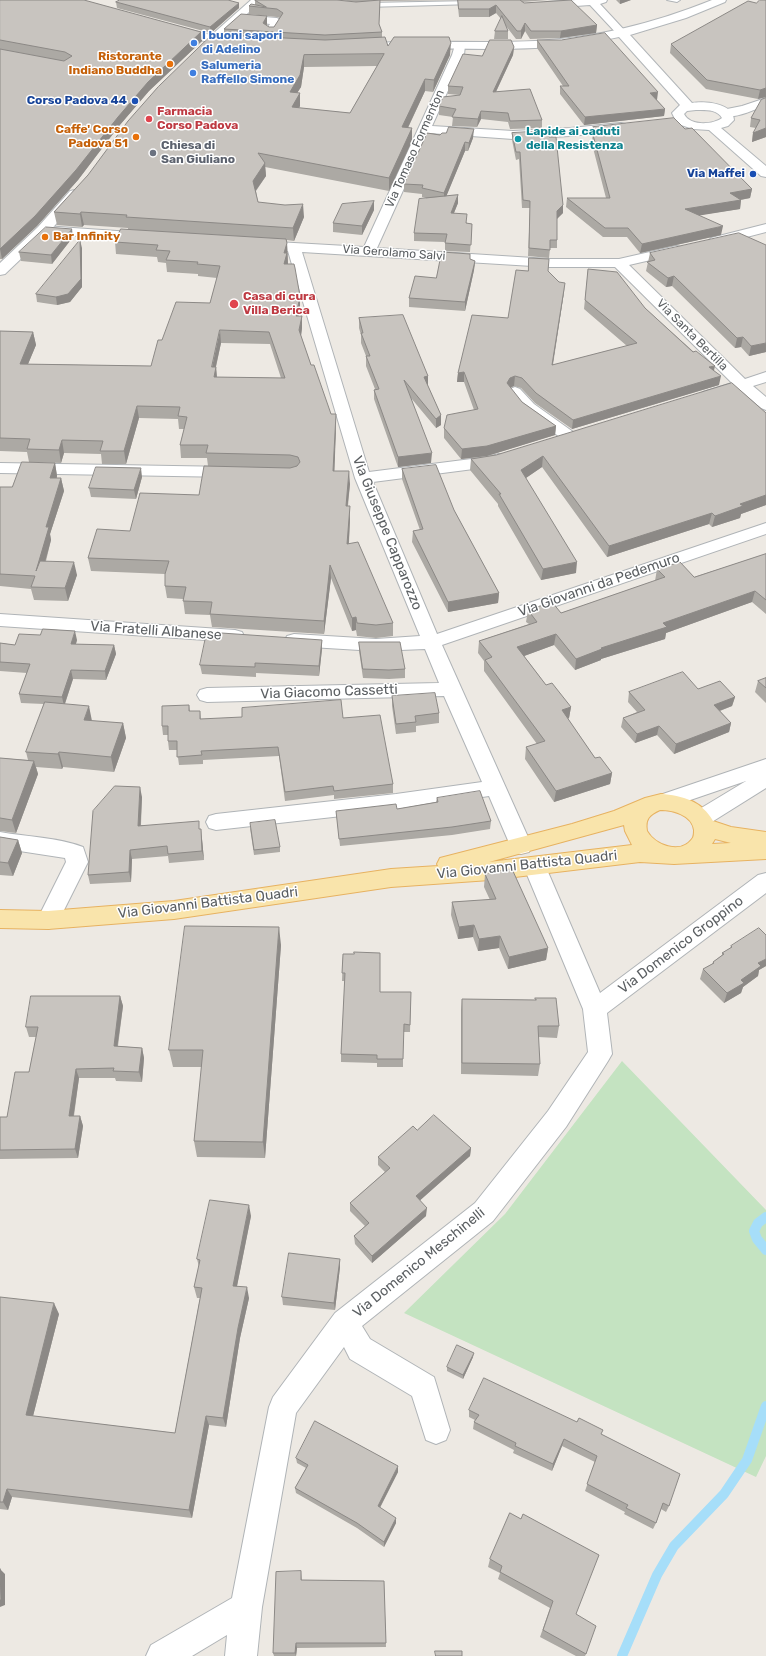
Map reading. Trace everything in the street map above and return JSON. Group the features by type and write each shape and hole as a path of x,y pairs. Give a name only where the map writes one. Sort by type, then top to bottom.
{"main road":[{"name":"Via Giovanni Battista Quadri","path":"391,878 521,846 590,827 651,806 672,803 693,811 702,823 705,836 694,850 685,854 668,854"},
{"path":"651,806 636,817 634,826 636,835 651,849 668,854"},
{"name":"Via Giovanni Battista Quadri","path":"702,823 731,835 766,840"},
{"name":"Via Giovanni Battista Quadri","path":"0,919 48,920 174,910 391,878 490,871 620,855 766,850"}],"street":[{"path":"201,50 257,0"},
{"path":"348,47 371,45 560,43 622,33 689,14 721,0"},
{"path":"538,5 595,1 689,107"},
{"path":"237,17 277,22 270,31"},
{"path":"161,26 213,39 246,43"},
{"name":"Via Tomaso Formenton","path":"370,252 458,54 460,45"},
{"path":"681,120 678,114 684,108 712,107 726,113 745,109 766,101"},
{"path":"666,121 681,120 691,124 712,126 724,123 728,120 726,113"},
{"path":"424,129 513,135 570,132 629,126"},
{"path":"712,126 766,173"},
{"path":"2,265 43,230 84,184"},
{"path":"702,245 766,228"},
{"path":"43,230 162,238"},
{"name":"Via Gerolamo Salvi","path":"248,244 549,263 619,263 687,248"},
{"name":"Via Giuseppe Capparozzo","path":"294,247 363,478 451,689 521,846"},
{"name":"Via Santa Bertilla","path":"619,263 742,384 766,405"},
{"path":"697,398 766,377"},
{"path":"514,392 528,407 570,437"},
{"path":"363,478 489,462 511,455"},
{"path":"0,468 244,473"},
{"name":"Via Giovanni da Pedemuro","path":"432,642 766,528"},
{"name":"Via Fratelli Albanese","path":"0,620 250,637"},
{"path":"281,639 376,645 432,642"},
{"name":"Via Giacomo Cassetti","path":"207,696 451,689"},
{"path":"651,806 766,766"},
{"path":"702,823 766,778"},
{"path":"216,822 396,802 495,788"},
{"path":"0,840 26,845 64,849 75,853 77,862 48,920"},
{"name":"Via Domenico Meschinelli","path":"241,1656 246,1607 283,1407 345,1323 484,1212 557,1119 600,1054 595,1009 534,865"},
{"name":"Via Domenico Groppino","path":"595,1009 766,881"},
{"name":"Via Domenico Meschinelli","path":"345,1323 360,1349 424,1387 436,1430"},
{"path":"162,1656 246,1607"}],"lane":[{"path":"670,0 677,0"},
{"path":"356,5 478,3"}],"green space":[{"path":"622,1061 766,1210 766,1456 756,1477 404,1313 505,1214"}],"building":[{"path":"0,0 84,0 201,32 148,82 76,170 35,216 0,249 0,49 64,61 72,56 65,52 0,40"},
{"path":"120,0 228,0 239,3 210,27 116,2"},
{"path":"255,0 337,0 356,2 380,0 379,24 382,32 325,35 224,29 241,14 267,16 263,23 269,27 274,27 283,13 277,9 249,6 251,4 266,7"},
{"path":"458,0 520,0 524,3 571,0 597,25 561,31 531,31 525,23 521,31 517,31 496,5 489,9 459,9"},
{"path":"760,0 766,0 766,88 760,90 707,80 671,44 748,1 756,3"},
{"path":"502,16 508,31 495,31"},
{"path":"214,33 224,35 325,40 385,37 388,46 394,37 449,37 451,43 434,80 425,79 402,127 412,128 389,178 258,153 265,163 253,181 258,202 285,205 303,204 293,228 126,217 127,215 54,212 88,175 128,121 158,87","holes":["384,54 350,113 292,107 300,93 290,92 300,75 304,55"]},
{"path":"605,33 658,92 650,93 665,109 585,117 560,86 569,86 537,40 561,40"},
{"path":"490,40 511,40 514,47 493,92 530,89 542,120 510,121 508,113 481,111 478,119 452,117 456,109 439,106 443,97 460,95 463,87 448,86 463,54 482,56"},
{"path":"766,98 766,128 753,133 760,120 751,118 761,100"},
{"path":"674,118 685,129 692,128 752,189 730,193 741,200 685,209 723,226 642,244 628,228 605,228 567,198 610,198 593,135 600,135 593,127"},
{"path":"449,127 474,129 469,143 465,142 444,193 422,188 423,185 404,184 427,133 440,135 442,133 446,133"},
{"path":"547,131 549,137 556,137 563,205 557,211 557,240 550,240 550,250 529,248 530,201 523,200 520,152 516,152 512,133"},
{"path":"458,195 451,213 467,214 466,223 472,224 471,245 445,243 447,234 414,233 419,199"},
{"path":"374,201 362,226 333,223 342,204"},
{"path":"46,227 72,229 51,255 19,252"},
{"path":"121,229 286,239 287,243 284,253 287,253 284,264 294,264 300,296 296,316 302,316 299,330 311,365 314,365 331,414 336,414 333,471 349,471 346,506 350,506 347,544 358,542 393,623 376,625 357,623 356,617 352,618 330,565 324,621 210,614 212,602 183,601 186,587 165,586 165,574 169,561 88,558 97,529 130,531 140,493 199,495 204,466 290,468 297,466 300,462 298,457 290,455 206,453 208,445 180,445 187,417 178,416 180,407 137,406 124,451 100,451 103,441 62,440 59,450 27,449 30,439 0,438 0,331 33,332 20,364 151,366 158,340 162,340 176,302 210,303 220,266 197,264 198,262 166,260 170,251 156,250 158,245 115,242","holes":["220,330 269,332 285,378 214,377 216,367 212,367"]},
{"path":"739,233 766,245 766,343 751,346 743,337 737,338 674,276 668,278 647,262 655,260 650,253"},
{"path":"80,240 81,279 68,294 56,297 36,294"},
{"path":"442,252 470,254 470,259 475,261 465,302 409,298 415,276 436,278"},
{"path":"529,258 549,259 548,271 559,282 565,283 552,365 637,343 585,300 588,269 617,272 645,308 693,352 696,351 715,366 709,367 721,376 573,420 536,393 522,378 515,376 510,378 507,383 522,402 556,426 487,446 462,449 444,428 447,415 478,409 464,372 458,373 472,315 508,318 516,270 528,271"},
{"path":"403,315 428,376 424,377 441,415 436,419 404,380 432,453 398,457 374,390 379,389 366,356 370,356 361,333 363,333 359,318"},
{"path":"732,383 766,413 766,495 740,504 743,506 715,516 712,513 609,546 543,456 521,470 577,562 543,569 499,494 501,494 471,459 496,455"},
{"path":"22,462 55,463 50,478 61,478 46,527 49,527 36,571 40,561 74,562 65,588 31,587 35,576 0,574 0,487 12,487"},
{"path":"436,465 454,510 499,593 448,602 413,531 423,529 402,469"},
{"path":"96,467 141,468 134,490 89,488"},
{"path":"766,554 766,600 755,591 663,623 667,627 601,648 602,649 576,659 556,634 517,647 546,685 552,683 571,707 562,710 595,758 600,757 612,773 556,791 526,747 545,741 485,660 492,657 479,641 537,622 528,610 552,602 561,613 665,577 657,569 680,562 694,577"},
{"path":"43,629 75,631 71,644 114,645 105,671 71,670 62,697 19,694 30,664 0,662 0,643 15,645 19,634 40,635"},
{"path":"207,632 322,640 319,666 255,663 255,667 200,665"},
{"path":"359,642 400,642 405,669 363,669"},
{"path":"683,672 698,689 720,681 735,697 714,705 731,723 676,744 659,726 637,734 623,718 645,710 629,692"},
{"path":"766,678 766,688 758,681"},
{"path":"435,693 439,713 415,716 416,722 396,724 392,696"},
{"path":"341,700 343,718 380,715 393,784 334,791 333,786 285,792 278,747 201,751 202,755 177,757 177,741 168,741 168,726 162,726 162,706 189,705 189,711 200,711 200,719 242,717 242,708"},
{"path":"45,702 89,706 84,720 123,723 111,757 59,752 58,754 26,752"},
{"path":"0,758 34,761 12,820 0,818"},
{"path":"115,786 140,787 138,826 199,821 202,851 168,854 167,846 130,850 129,872 88,875 93,811"},
{"path":"480,791 491,821 452,827 339,839 336,811 396,804 397,809 438,802 437,798"},
{"path":"275,820 280,847 254,850 250,823"},
{"path":"0,837 18,840 8,863 0,862"},
{"path":"512,869 548,948 509,957 500,936 479,939 474,925 459,927 452,902 496,899 485,874"},
{"path":"185,926 279,927 263,1142 194,1141 203,1050 169,1050"},
{"path":"759,928 766,935 766,959 758,963 761,966 741,980 744,983 727,993 703,969 714,963 713,962 724,954 722,953 732,947 731,946"},
{"path":"354,952 380,953 380,992 411,992 410,1025 404,1024 403,1059 377,1059 377,1055 341,1054 345,973 342,973 343,954 354,954"},
{"path":"31,996 120,996 114,1046 142,1048 139,1072 113,1071 114,1068 76,1069 69,1116 80,1116 75,1149 0,1150 0,1117 7,1117 15,1072 29,1072 38,1027 26,1027"},
{"path":"535,998 556,998 559,1026 538,1026 540,1064 462,1063 462,999 536,1000"},
{"path":"434,1115 471,1148 416,1196 427,1208 372,1256 354,1236 369,1223 350,1203 390,1168 378,1157 413,1126 417,1130"},
{"path":"210,1200 249,1205 233,1286 247,1287 238,1328 223,1418 206,1416 189,1510 7,1489 3,1502 0,1502 0,1297 54,1303 26,1415 175,1433 202,1288 194,1287 200,1260 197,1259"},
{"path":"289,1253 340,1259 334,1303 282,1297"},
{"path":"457,1345 474,1353 463,1375 447,1367"},
{"path":"484,1378 577,1422 579,1418 603,1430 601,1434 680,1474 669,1506 663,1503 656,1523 626,1508 628,1505 587,1484 597,1456 564,1439 553,1464 515,1446 516,1443 474,1422 479,1415 469,1410"},
{"path":"315,1421 398,1466 378,1506 396,1518 384,1542 357,1523 295,1488 308,1465 296,1458"},
{"path":"510,1513 521,1519 523,1514 599,1555 576,1614 596,1626 586,1654 543,1630 553,1601 500,1572 502,1566 490,1559"},
{"path":"0,1569 1,1600 0,1600"},
{"path":"301,1571 301,1580 384,1581 386,1643 296,1643 295,1653 273,1653 276,1572"},
{"path":"435,1651 462,1651 462,1656 436,1656"}],"waterway":[{"path":"766,1217 758,1223 754,1231 757,1239 766,1250"},
{"path":"622,1656 657,1575 674,1546 724,1494 747,1460 766,1406"}],"place":[{"name":"I buoni sapori di Adelino","path":"194,43"},
{"name":"Ristorante Indiano Buddha","path":"170,64"},
{"name":"Salumeria Raffello Simone","path":"193,73"},
{"name":"Corso Padova 44","path":"135,101"},
{"name":"Farmacia Corso Padova","path":"149,119"},
{"name":"Caffe' Corso Padova 51","path":"136,137"},
{"name":"Lapide ai caduti della Resistenza","path":"518,139"},
{"name":"Chiesa di San Giuliano","path":"153,153"},
{"name":"Via Maffei","path":"753,174"},
{"name":"Bar Infinity","path":"45,237"},
{"name":"Casa di cura Villa Berica","path":"234,304"}]}
